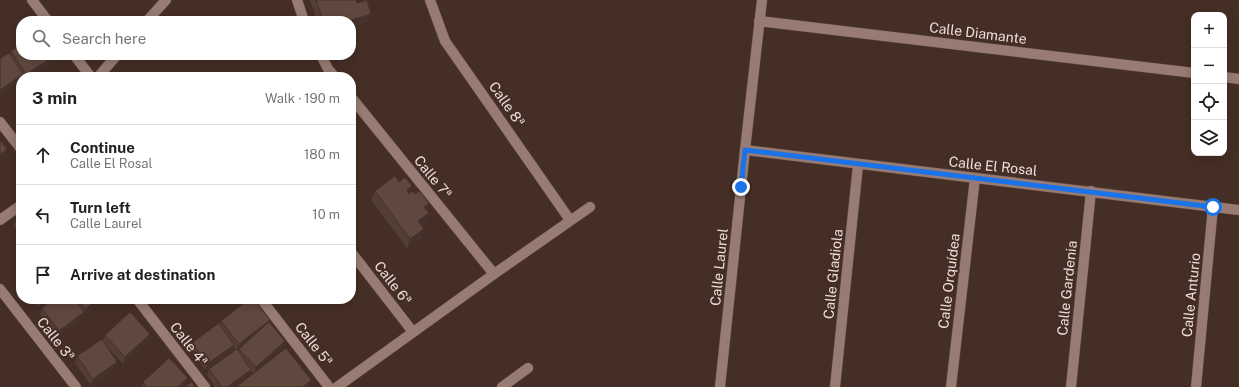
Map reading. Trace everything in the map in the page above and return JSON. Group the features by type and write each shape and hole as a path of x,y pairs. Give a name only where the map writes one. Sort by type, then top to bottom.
{"street":[{"path":"32,0 44,16"},
{"path":"152,16 166,0"},
{"path":"297,0 302,16"},
{"name":"Calle 8ª","path":"430,0 445,41 570,220"},
{"name":"Calle Laurel","path":"720,387 762,0"},
{"name":"Calle Diamante","path":"759,21 1191,73"},
{"path":"78,60 87,72"},
{"path":"102,72 113,60"},
{"path":"324,60 331,72"},
{"path":"1227,77 1239,79"},
{"name":"Calle 7ª","path":"356,103 494,274"},
{"path":"0,122 16,143"},
{"name":"Calle El Rosal","path":"745,150 858,165 1091,191 1239,210"},
{"name":"Calle Gladiola","path":"835,387 858,165"},
{"name":"Calle Orquídea","path":"951,387 975,178"},
{"name":"Calle Gardenia","path":"1071,387 1091,191"},
{"path":"337,387 590,207"},
{"name":"Calle Anturio","path":"1196,387 1213,207"},
{"path":"0,220 16,209"},
{"name":"Calle 6ª","path":"356,258 413,332"},
{"name":"Calle 3ª","path":"0,289 76,387"},
{"name":"Calle 4ª","path":"141,304 205,387"},
{"name":"Calle 5ª","path":"265,304 329,387"},
{"path":"502,387 528,368"}],"building":[{"path":"316,0 356,0 357,3 367,0 371,14 356,19 356,16 321,16"},
{"path":"16,48 16,59 11,51"},
{"path":"9,53 22,72 16,72 16,79 0,90 0,59"},
{"path":"17,60 48,60 29,72 25,72"},
{"path":"0,140 7,149 0,155"},
{"path":"395,176 399,182 405,177 412,186 407,190 409,194 413,191 415,194 420,191 429,203 424,207 429,213 418,221 424,229 410,239 375,191"},
{"path":"47,304 78,304 84,312 59,331 42,308"},
{"path":"82,304 92,304 85,309"},
{"path":"243,304 258,304 270,320 239,344 221,321"},
{"path":"130,312 150,334 125,357 105,335"},
{"path":"269,322 285,341 256,367 239,349"},
{"path":"219,323 234,345 207,364 192,343"},
{"path":"102,339 117,362 93,379 77,356"},
{"path":"286,348 311,380 303,387 236,387"},
{"path":"237,349 251,370 227,387 222,387 209,369"},
{"path":"169,358 188,378 178,387 147,387 143,382"},
{"path":"191,382 195,387 185,387"}],"route":[{"path":"741,187 745,150 1213,207"}]}
